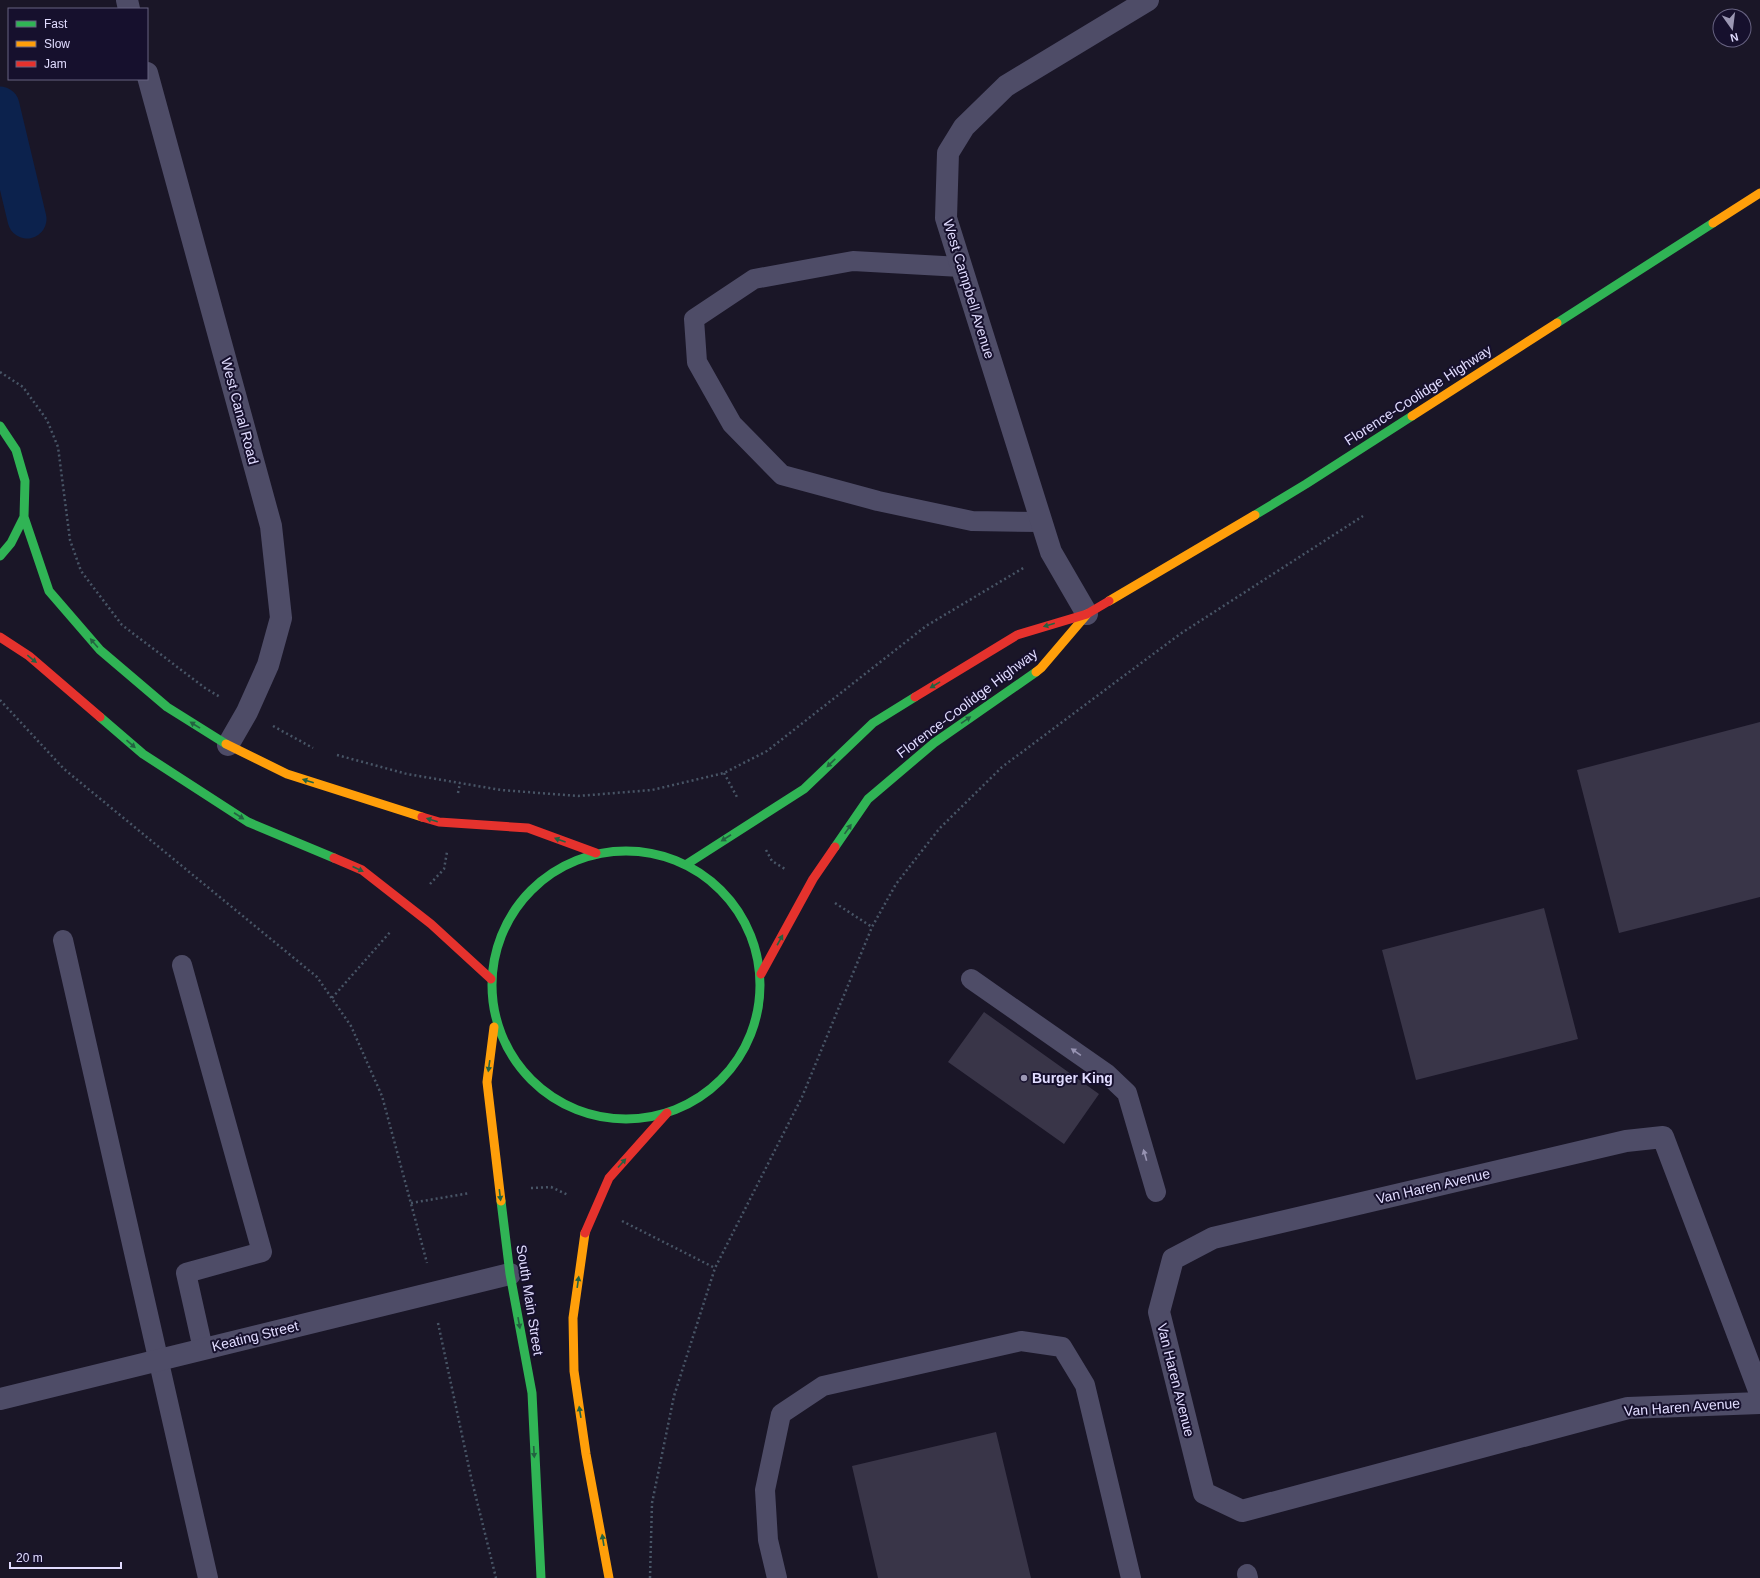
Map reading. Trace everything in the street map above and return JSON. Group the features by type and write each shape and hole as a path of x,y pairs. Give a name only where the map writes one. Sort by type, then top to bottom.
{"main road":[{"name":"Florence-Coolidge Highway","path":"687,864 804,789 872,723 1017,635 1087,614 1306,484 1760,193"},
{"path":"0,426 16,450 25,481 24,517 49,591 100,650 167,707 228,745 287,774 439,822 528,828 596,853 643,851 687,864 724,891 750,929 762,974 761,1001 755,1028 735,1065 705,1094 667,1113 632,1119 596,1116 563,1103 534,1082 512,1055 494,1027"},
{"path":"0,556 11,543 24,517"},
{"name":"Florence-Coolidge Highway","path":"762,974 813,879 868,799 934,743 1040,668 1087,614"},
{"path":"0,637 29,656 143,754 248,822 362,870 431,924 492,979"},
{"name":"South Main Street","path":"542,1578 539,1554 532,1393 510,1274 487,1082 494,1027 492,979 500,936 523,899 556,870 596,853"},
{"path":"609,1578 586,1454 574,1371 573,1318 586,1229 595,1208 609,1178 667,1113"}],"street":[{"name":"West Campbell Avenue","path":"1087,614 1052,552 946,218 948,152 964,126 1006,86 1148,0"},
{"name":"West Canal Road","path":"148,77 271,526 281,618 268,665 250,704 228,745"},
{"name":"Van Haren Avenue","path":"1760,1393 1663,1137 1626,1141 1214,1238 1173,1259 1159,1312 1204,1493 1242,1511 1628,1408 1760,1402"},
{"name":"Keating Street","path":"0,1399 510,1274"}],"lane":[{"path":"961,267 853,260 754,280 694,319 697,362 732,424 782,475 878,501 972,521 1042,522"},
{"path":"63,940 208,1578"},
{"path":"182,965 262,1252 186,1272 203,1349"},
{"path":"971,979 1107,1074 1127,1093 1156,1192"},
{"path":"776,1578 768,1540 765,1490 781,1414 823,1386 1021,1341 1062,1347 1085,1385 1131,1578"}],"path":[{"path":"0,372 23,387 47,420 58,447 70,540 81,571 122,625 205,688"},
{"path":"650,1578 652,1503 674,1396 715,1268 802,1097 872,927 896,884 939,829 1002,767 1180,634 1364,516"},
{"path":"331,754 407,774 501,790 578,796 652,790 724,773 767,751 926,626 1052,552"},
{"path":"0,700 64,769 317,977 352,1026 382,1096 427,1262"},
{"path":"283,732 316,750"},
{"path":"332,998 444,869 460,783"},
{"path":"411,1203 464,1193 551,1187 715,1268"},
{"path":"440,1330 471,1477 496,1578"}],"building":[{"path":"1760,722 1760,897 1619,933 1577,770"},
{"path":"1544,908 1578,1039 1416,1080 1382,950"},
{"name":"Burger King","path":"984,1012 1099,1094 1064,1144 948,1062"},
{"path":"996,1432 1031,1578 878,1578 852,1466"}],"waterway":[{"path":"0,106 27,219"}],"traffic: fast":[{"path":"1557,323 1713,223"},
{"path":"1255,515 1412,416"},
{"path":"0,426 16,450 25,481 24,517 49,591 100,650 167,707 226,744"},
{"path":"0,556 11,543 24,517"},
{"path":"835,847 868,799 934,743 1036,672"},
{"path":"687,864 804,789 873,723 915,697"},
{"path":"100,717 143,754 248,822 334,858"},
{"path":"626,851 652,854 677,861 711,881 721,890 730,900 750,934 757,959 760,985 757,1011 750,1036 730,1070 721,1080 711,1089 677,1109 652,1116 626,1119 600,1116 575,1109 541,1089 531,1080 522,1070 502,1036 495,1011 492,985 495,959 502,934 522,900 531,890 541,881 575,861 600,854 626,851"},
{"path":"501,1201 510,1274 532,1393 541,1578"}],"traffic: slow":[{"path":"1713,223 1760,193"},
{"path":"1412,416 1557,323"},
{"path":"1109,601 1255,515"},
{"path":"1036,672 1087,614"},
{"path":"226,744 287,774 422,817"},
{"path":"494,1027 487,1082 501,1201"},
{"path":"585,1233 573,1318 574,1371 586,1454 609,1578"}],"traffic: jam":[{"path":"915,697 1017,635 1087,614 1109,601"},
{"path":"0,637 29,656 100,717"},
{"path":"422,817 439,822 528,828 596,853"},
{"path":"761,974 813,879 835,847"},
{"path":"334,858 362,870 431,924 491,979"},
{"path":"585,1233 609,1178 667,1113"}],"place":[{"name":"Burger King","path":"1024,1078"}]}
